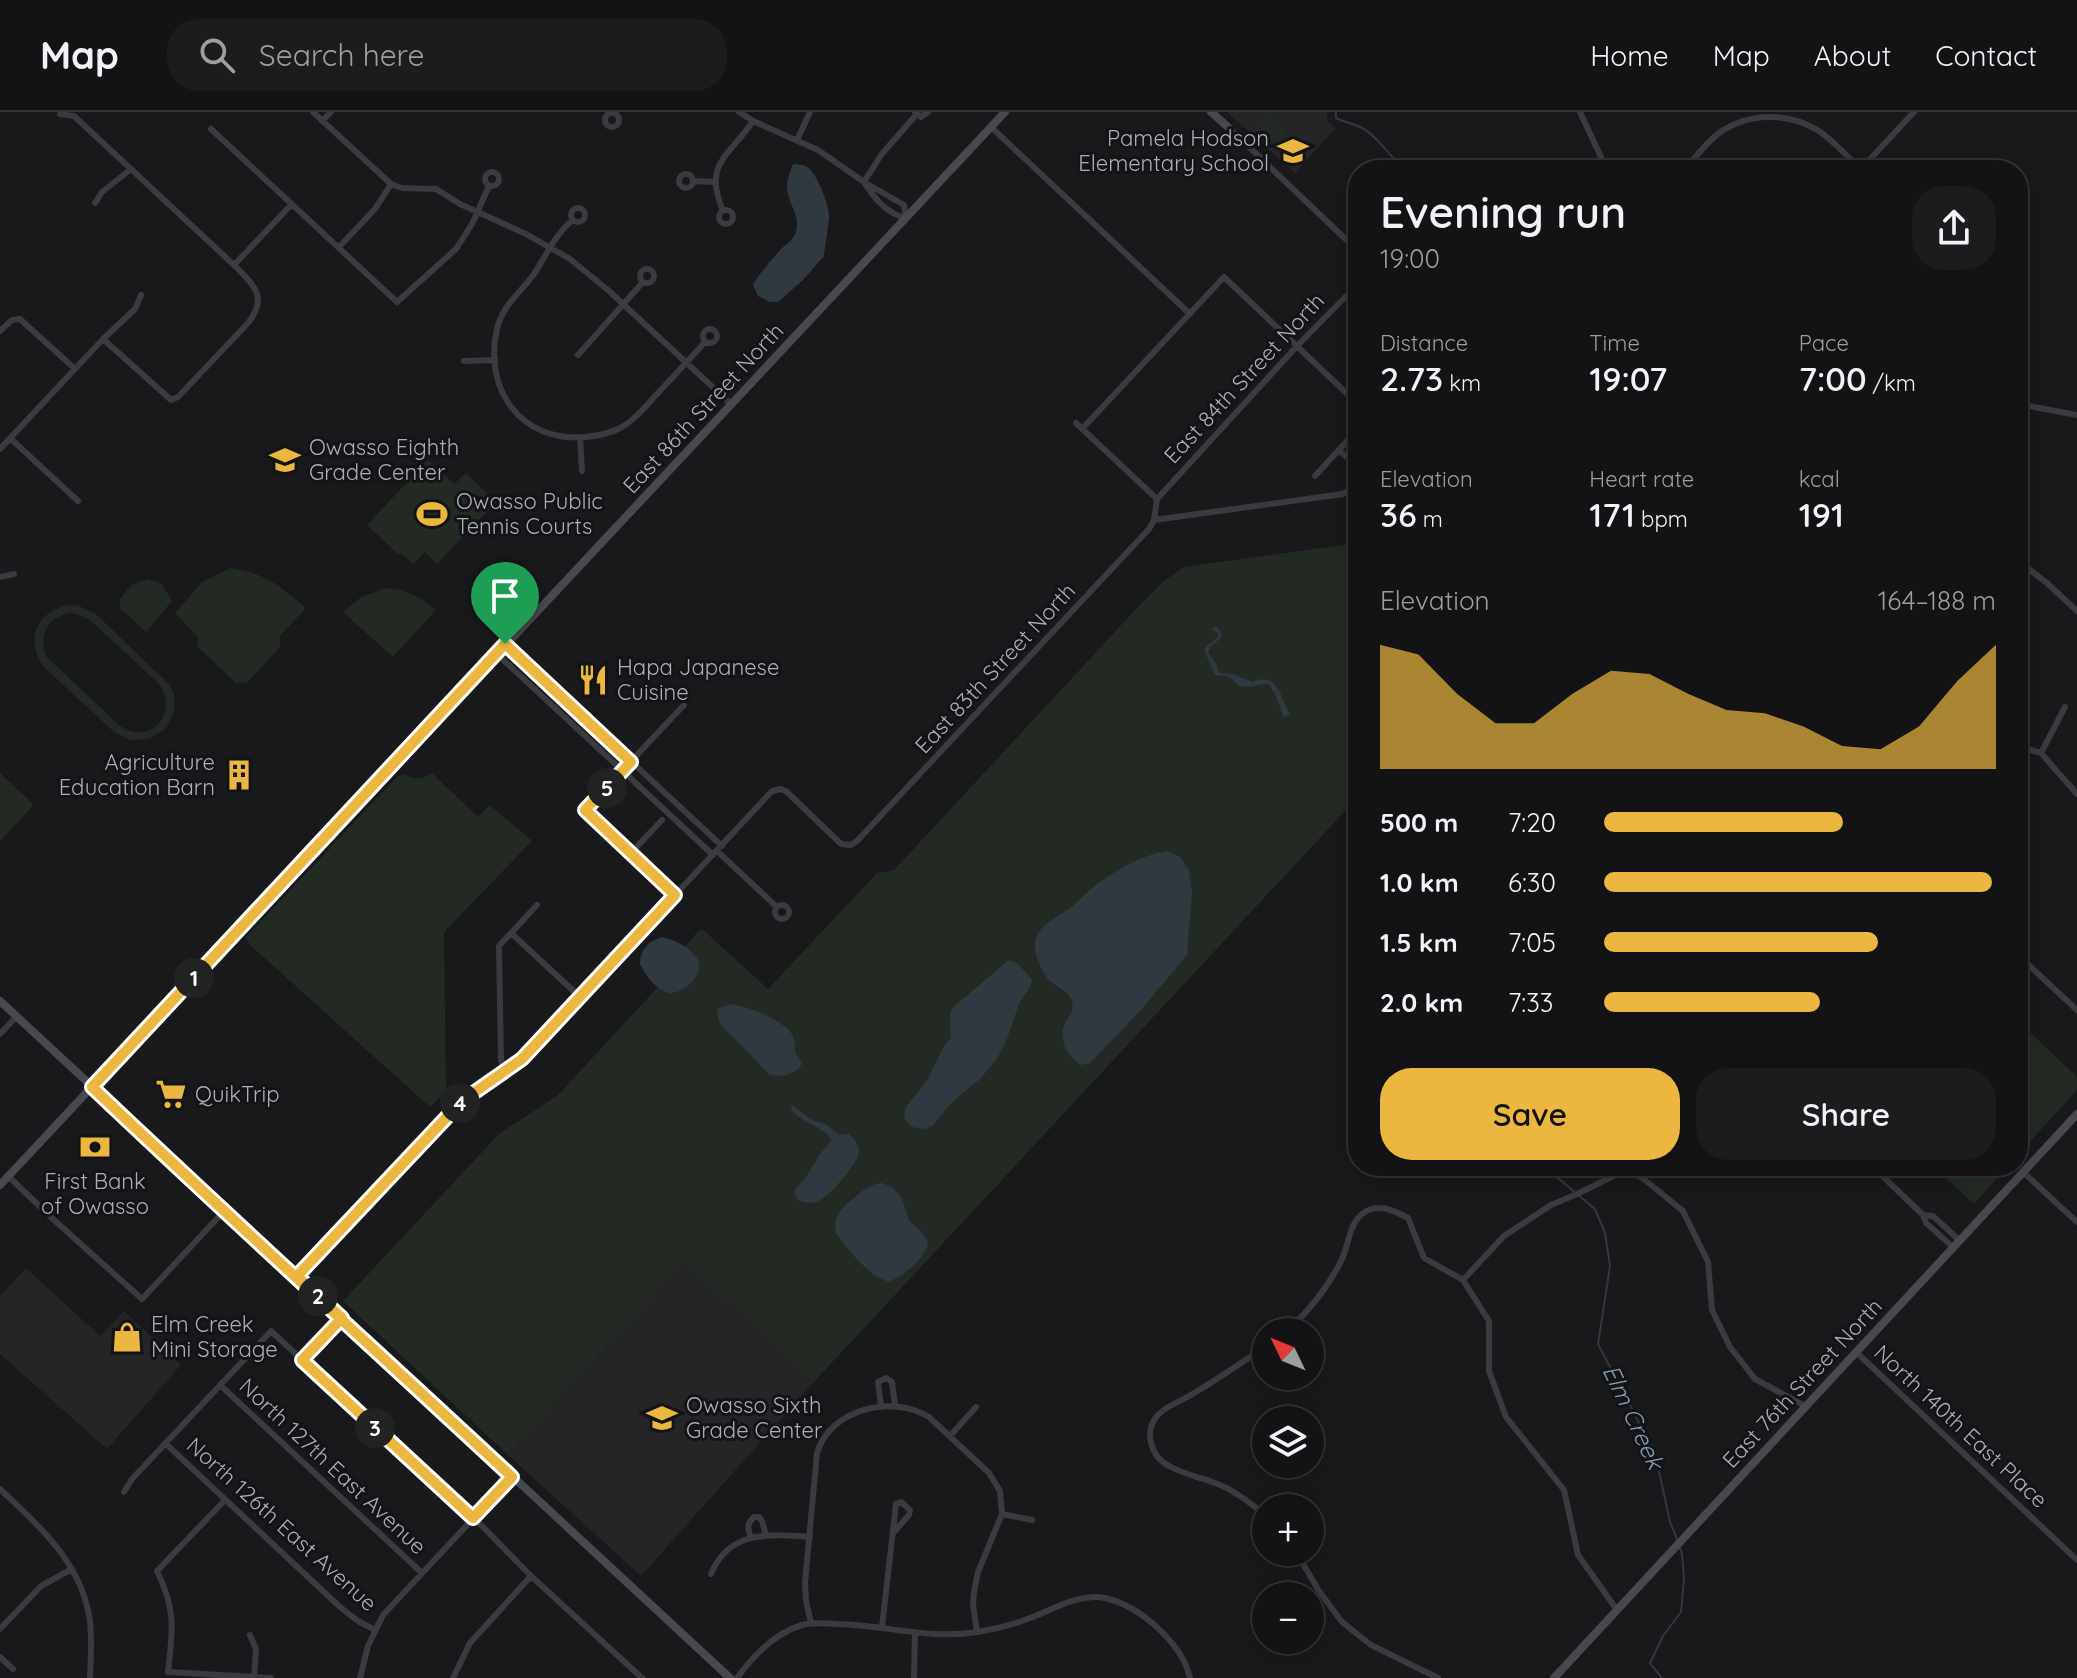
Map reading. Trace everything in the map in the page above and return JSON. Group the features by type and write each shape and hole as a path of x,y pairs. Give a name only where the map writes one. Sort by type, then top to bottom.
{"main road":[{"name":"East 86th Street North","path":"0,1185 1005,112"},
{"path":"1211,112 1228,127"},
{"path":"0,1001 730,1678"},
{"name":"East 76th Street North","path":"2028,1167 2077,1114"},
{"name":"East 76th Street North","path":"1554,1678 2019,1176"}],"street":[{"path":"313,112 391,184 402,188 436,189 570,259 731,404"},
{"path":"322,121 331,112"},
{"path":"739,112 818,150 904,205 906,218 894,216 874,198 864,182"},
{"path":"797,140 810,112"},
{"path":"864,182 916,113 922,117 928,112"},
{"path":"1580,112 1603,160"},
{"path":"1869,160 1914,112"},
{"path":"60,114 74,116 234,265 258,293 259,304 248,323 178,397 171,400 103,339"},
{"path":"1693,160 1717,134 1747,118 1770,115 1784,116 1809,125 1822,133 1850,160"},
{"path":"723,211 714,182 716,172 753,121"},
{"path":"991,127 1190,314"},
{"path":"1228,127 1348,241"},
{"path":"211,129 397,302 456,249 489,186"},
{"path":"95,203 102,192 131,169"},
{"path":"693,181 714,182"},
{"path":"339,247 375,209 391,184"},
{"path":"234,265 291,205"},
{"path":"573,220 502,314 496,332 497,378 502,394 521,417 532,426 558,436 608,433 628,423 705,342"},
{"path":"1348,394 1224,277 1079,426 1157,499 1154,520 1348,493"},
{"path":"578,355 643,282"},
{"name":"East 84th Street North","path":"1157,499 1348,294"},
{"path":"0,449 135,309 141,295"},
{"path":"0,331 16,318 75,369"},
{"path":"464,361 495,360"},
{"path":"2028,406 2077,415"},
{"path":"580,437 582,471"},
{"path":"10,438 78,501"},
{"path":"1315,476 1348,440"},
{"path":"1339,450 1348,458"},
{"name":"East 83th Street North","path":"717,851 772,791 781,789 841,844 851,845 857,841 1149,529 1154,520"},
{"path":"2028,568 2077,611"},
{"path":"0,577 14,574"},
{"path":"505,644 631,762 717,851"},
{"path":"497,654 777,907"},
{"path":"675,895 585,810 684,705"},
{"path":"2041,753 2065,707"},
{"path":"2028,749 2041,753 2077,794"},
{"path":"631,853 662,820"},
{"path":"297,1276 462,1101 522,1059 717,851"},
{"path":"506,1070 501,1060 499,946 537,905"},
{"path":"511,933 580,997"},
{"path":"2028,964 2077,1010"},
{"path":"0,1034 17,1016"},
{"path":"8,1176 142,1299 225,1210"},
{"path":"1463,1280 1504,1236 1551,1205 1614,1176"},
{"path":"1640,1176 1683,1211 1708,1262 1712,1310 1730,1347 1755,1379 1805,1406"},
{"path":"1882,1176 1923,1215 1933,1216 1956,1244"},
{"path":"2027,1176 2077,1222"},
{"path":"1300,1318 1320,1297 1344,1255 1356,1221 1371,1209 1384,1207 1408,1218 1424,1258 1463,1280 1489,1321 1489,1371 1506,1417 1564,1490 1578,1555 1617,1610"},
{"path":"302,1360 342,1318"},
{"path":"124,1492 132,1479 271,1331 473,1518 631,1674 642,1678"},
{"name":"North 140th East Place","path":"1856,1352 2077,1560"},
{"path":"1252,1355 1165,1408 1154,1420 1150,1436 1152,1449 1163,1463 1228,1489 1252,1506"},
{"path":"881,1407 878,1382 886,1378 892,1382 895,1405"},
{"name":"North 127th East Avenue","path":"220,1385 422,1573"},
{"path":"811,1623 805,1583 820,1444 842,1419 854,1412 895,1405 924,1414 950,1436 994,1478 1002,1500 1002,1514 976,1581 973,1604 977,1632"},
{"path":"950,1436 976,1407"},
{"name":"North 126th East Avenue","path":"165,1443 340,1607 375,1630"},
{"path":"360,1678 368,1646 383,1615 512,1477"},
{"path":"0,1489 51,1538 72,1569 86,1604 91,1648 90,1678"},
{"path":"225,1500 157,1571 166,1588 172,1613 173,1636 168,1672 271,1678"},
{"path":"1002,1514 1032,1520"},
{"path":"751,1538 748,1527 754,1517 762,1521 766,1535"},
{"path":"882,1627 894,1532"},
{"path":"711,1574 717,1559 730,1547 751,1538 766,1535 810,1537"},
{"path":"1304,1566 1342,1622 1371,1645 1438,1678"},
{"path":"0,1629 41,1586 72,1569"},
{"path":"453,1678 470,1643 531,1576"},
{"path":"737,1678 772,1640 788,1630 811,1623 951,1635 977,1632 1030,1618 1070,1601 1102,1597 1133,1609 1162,1633 1183,1656 1190,1678"},
{"path":"914,1678 915,1632"},
{"path":"250,1635 256,1649 254,1677"},
{"path":"0,1657 13,1669"}],"shaded area":[{"name":"Pamela Hodson Elementary School","path":"1227,112 1327,112 1327,121 1336,128 1295,173"},
{"path":"1269,115 1287,132 1276,144 1258,127"},
{"path":"792,165 811,170 825,198 829,218 824,256 778,302 770,302 758,296 753,285 795,234 797,220 787,186"},
{"name":"Owasso Public Tennis Courts","path":"428,460 454,484 466,473 496,502 437,564 425,552 413,564 367,525"},
{"path":"1348,544 1348,808 814,1382 685,1262 507,1454 343,1301 499,1134 558,1095 657,988 701,928 768,989 877,873 894,870 1136,609 1183,567"},
{"path":"230,568 263,577 306,608 280,636 280,647 248,682 236,683 197,646 198,637 175,613 202,582"},
{"path":"148,579 162,584 172,601 146,632 120,608 120,599 131,585"},
{"path":"385,588 413,594 436,610 393,657 343,612 360,598"},
{"path":"79,606 96,614 170,685 174,694 174,713 165,729 149,739 130,740 114,732 45,668 35,647 37,628 49,613 58,608","holes":["77,614 90,620 159,684 166,706 159,724 142,732 120,726 46,656 43,641 47,628 62,615"]},
{"path":"1215,626 1222,637 1208,652 1219,673 1233,674 1252,682 1268,680 1277,687 1290,714 1284,718 1269,684 1243,687 1229,677 1215,675 1204,650 1219,636 1212,629"},
{"path":"0,773 32,803 31,808 0,841"},
{"path":"432,773 478,817 490,805 532,841 444,932 446,1091 430,1107 250,945 246,937 398,776 404,774 418,778"},
{"path":"1167,851 1180,857 1189,870 1192,892 1187,955 1094,1059 1081,1065 1069,1054 1063,1041 1063,1030 1072,1010 1072,1002 1042,970 1035,941 1046,924 1108,876 1136,860"},
{"path":"662,937 686,947 699,962 695,978 687,987 676,992 666,992 658,987 640,964 646,947"},
{"path":"1009,960 1018,964 1032,981 1020,1001 998,1057 933,1125 924,1129 912,1127 904,1118 906,1107 928,1079 951,1038 952,1008"},
{"path":"731,1004 763,1014 786,1028 793,1037 795,1052 802,1064 799,1068 780,1076 770,1075 719,1021 717,1009"},
{"path":"2028,1030 2077,1077 2077,1090 2028,1144"},
{"path":"792,1105 839,1135 849,1134 859,1148 854,1164 843,1179 816,1202 799,1201 795,1190 832,1140 796,1114 791,1109"},
{"path":"1944,1176 1999,1176 1974,1204"},
{"path":"882,1183 892,1187 902,1198 909,1221 928,1242 918,1260 889,1282 863,1265 845,1246 835,1229 838,1215 847,1204 867,1188"},
{"name":"Owasso Sixth Grade Center","path":"685,1262 814,1382 641,1576 507,1454"},
{"path":"26,1268 100,1336 124,1311 181,1365 107,1449 0,1354 0,1296"}],"waterway":[{"name":"Elm Creek","path":"1336,112 1336,118 1370,134 1395,160"},
{"name":"Elm Creek","path":"1555,1176 1595,1209 1605,1233 1610,1266 1598,1344 1655,1453 1670,1522 1677,1539"},
{"name":"Elm Creek","path":"1662,1678 1650,1663 1663,1636 1681,1612 1684,1579 1679,1545"}],"place":[{"name":"Pamela Hodson Elementary School","path":"1293,151"},
{"name":"Owasso Eighth Grade Center","path":"285,460"},
{"name":"Owasso Public Tennis Courts","path":"432,514"},
{"name":"Hapa Japanese Cuisine","path":"593,680"},
{"name":"Agriculture Education Barn","path":"239,775"},
{"name":"QuikTrip","path":"171,1094"},
{"name":"First Bank of Owasso","path":"95,1147"},
{"name":"Elm Creek Mini Storage","path":"127,1337"},
{"name":"Owasso Sixth Grade Center","path":"662,1418"}],"route":[{"path":"505,644 92,1087 210,1195 248,1231 342,1318 512,1477 473,1518 302,1360 342,1318 297,1276 462,1101 522,1059 675,895 585,810 631,762 505,644"}]}
